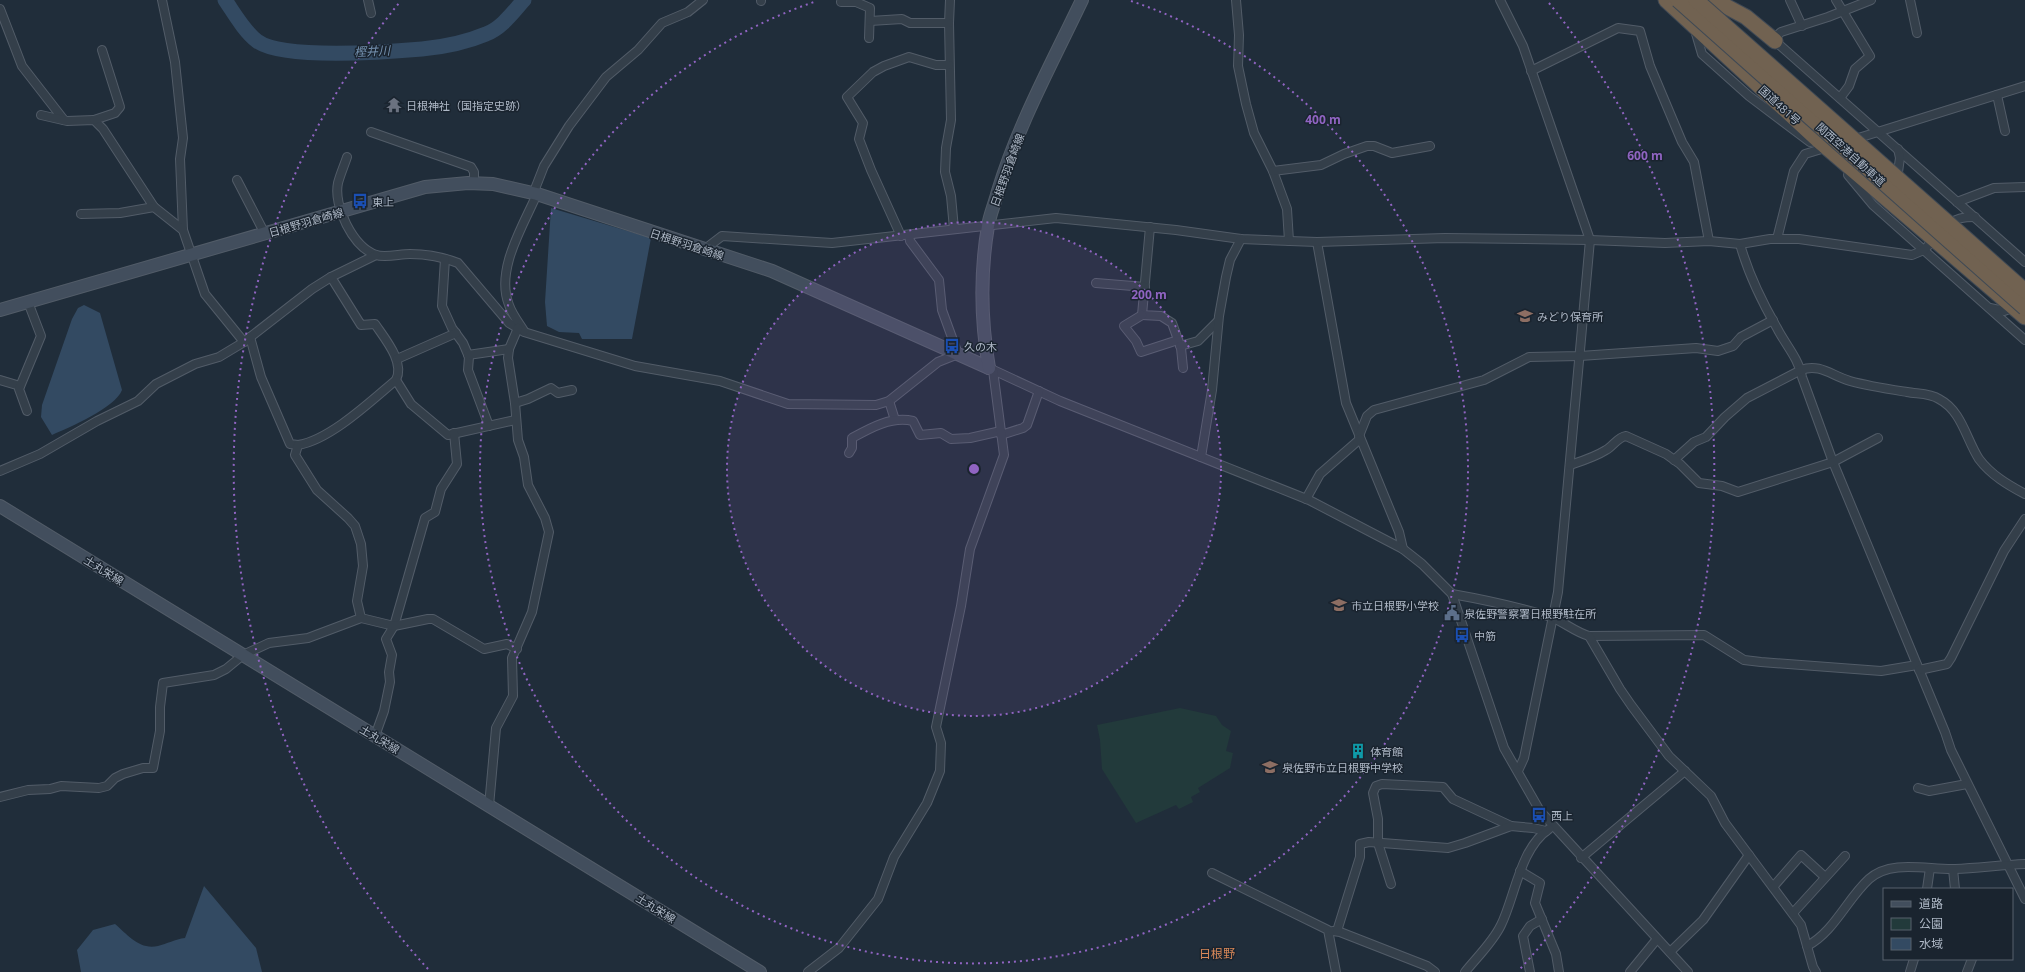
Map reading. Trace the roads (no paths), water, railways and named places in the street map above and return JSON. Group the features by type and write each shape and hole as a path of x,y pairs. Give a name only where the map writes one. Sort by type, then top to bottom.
{"highway":[{"name":"国道481号","path":"1666,0 1824,149 1888,199 2021,311"},
{"name":"関西空港自動車道","path":"1678,0 2021,311"},
{"name":"関西空港自動車道","path":"1696,0 2025,291"},
{"path":"1706,0 2025,285"},
{"path":"1714,0 1746,17 1774,40"}],"main road":[{"name":"日根野羽倉崎線","path":"991,369 983,320 983,276 988,225 1006,166 1028,113 1082,0"},
{"name":"日根野羽倉崎線","path":"0,310 425,187 474,183 493,184 535,194 772,271 991,369"},
{"name":"土丸栄線","path":"0,506 760,972"}],"street":[{"path":"162,0 175,62 183,138 180,159 183,230 205,294 247,340 290,444 298,445 309,443 353,416 396,380 400,373 397,360 376,324 361,325 331,277"},
{"path":"368,0 371,13"},
{"path":"521,330 508,304 504,279 509,260 548,160 569,126 606,77 638,50 662,23 688,12 703,0"},
{"path":"950,0 949,65 951,120 946,148 945,172 951,196 954,229"},
{"path":"1236,0 1239,35 1238,66 1246,104 1254,133 1273,171 1287,209 1288,241"},
{"path":"1500,0 1514,26 1531,71 1590,240 1558,592 1524,758 1518,771"},
{"path":"1790,0 1802,26"},
{"path":"1836,0 1870,56 1855,69 1849,86 1840,98"},
{"path":"1871,0 1828,17 1781,32 1774,40 2025,262"},
{"path":"1910,0 1917,33"},
{"path":"841,2 856,2 870,8 869,38"},
{"path":"0,9 22,66 64,120"},
{"path":"870,22 902,19 910,23 949,23"},
{"path":"1531,71 1618,28 1640,31 1650,66 1682,142 1694,162 1709,240"},
{"path":"41,115 64,120 94,120 115,113 120,107 102,50"},
{"path":"0,471 40,454 97,421 138,401 156,384 195,364 219,357 247,340 312,289 331,277 376,255 411,254 446,259 458,263 509,323 521,330 635,366 720,381 788,404 876,405 889,401 938,362 958,354 942,310 939,280 905,235 871,170 859,139 862,123 847,97 873,72 884,66 909,57 936,65 949,65"},
{"path":"1777,239 1794,171 1805,154 2025,86"},
{"path":"1998,95 2005,131"},
{"path":"94,120 103,129 154,207 183,230"},
{"path":"371,132 471,167 474,172 474,183"},
{"path":"1273,171 1321,165 1344,154 1367,146 1374,146 1392,153 1430,146"},
{"path":"1824,149 1856,182 1873,205 2025,340"},
{"path":"1898,149 1900,158 1898,172"},
{"path":"347,157 338,184 337,195 340,212 349,230 356,239 376,255"},
{"path":"237,180 265,234"},
{"path":"1957,202 1994,188 2025,187"},
{"path":"1888,199 1890,212 1895,225"},
{"path":"81,214 120,213 154,207"},
{"path":"705,249 722,236 832,243 1056,218 1150,227 1241,239 1317,242 1445,238 1590,240 1665,243 1709,240 1740,244 1777,239 1799,239 1912,255 1924,250 1952,221 1964,217 1975,217"},
{"path":"1142,315 1150,227"},
{"path":"1201,457 1212,390 1218,321 1229,266 1241,239"},
{"path":"1317,242 1346,404 1399,532 1403,549"},
{"path":"1740,244 1759,294 1801,370 1833,462 1945,732 1951,750 2025,899"},
{"path":"446,259 442,306 456,333 464,343 468,355 468,370 489,426"},
{"path":"1096,283 1145,287"},
{"path":"1989,308 2004,311 2021,311 2025,296"},
{"path":"27,411 19,389 41,336 28,302"},
{"path":"1183,368 1179,343 1172,323 1161,316 1142,315 1124,326 1136,341 1141,352 1179,343 1198,341 1218,321"},
{"path":"1306,499 1320,474 1360,437 1367,416 1374,410 1484,380 1529,357 1580,356 1696,348 1718,351 1733,346 1741,337 1773,320"},
{"path":"489,806 496,728 513,696 511,669 512,658 532,612 549,532 545,518 528,485 524,457 518,440 515,420 515,403 508,358 509,349 521,330"},
{"path":"397,360 456,333"},
{"path":"468,355 509,349"},
{"path":"1674,460 1694,442 1706,437 1725,417 1747,398 1808,367 1828,371 1849,380 1939,398 1954,412 1973,449 1988,470 2002,481 2025,494"},
{"path":"991,369 1039,391 1306,499 1403,549 1427,569 1452,594 1504,748 1549,829 1582,858 1688,972"},
{"path":"808,972 839,948 878,899 894,857 927,803 940,771 941,743 936,726 961,606 970,550 1004,455 991,369"},
{"path":"0,380 20,386"},
{"path":"396,380 411,404 448,435 515,420"},
{"path":"515,403 528,399 551,388 558,393 572,390"},
{"path":"849,453 852,448 852,438 869,428 895,420 913,421 920,435 941,433 951,439 970,438 1023,428 1027,425 1039,391"},
{"path":"889,401 895,420"},
{"path":"375,736 384,711 390,682 389,672 392,654 386,639 394,626 410,575 425,518 435,512 441,489 457,464 454,433"},
{"path":"1570,465 1604,452 1618,439 1626,436 1674,460 1699,482 1722,486 1738,492 1833,462 1878,438"},
{"path":"298,445 295,454 317,490 355,526 361,544 363,566 357,601 362,618"},
{"path":"1452,594 1500,603 1553,618 1581,634 1589,636 1704,635 1744,660 1881,671 1947,664 2004,551 2025,519"},
{"path":"0,797 28,790 50,790 61,786 99,788 107,786 123,774 143,768 153,768 160,731 160,707 163,683 214,675 226,669 243,655 269,643 308,638 362,618 394,626 433,619 484,649 507,644 517,649"},
{"path":"1589,636 1620,689 1669,756 1711,796 1725,823 1793,913 1801,925 1813,970"},
{"path":"1582,858 1685,771"},
{"path":"1391,884 1378,843 1378,819 1373,793 1376,786 1382,784 1443,788 1453,800 1511,826 1549,829"},
{"path":"1918,788 1929,791 1967,784"},
{"path":"1337,931 1360,856 1360,844 1378,843 1448,848 1511,826"},
{"path":"1465,972 1501,925 1523,863 1549,829"},
{"path":"1670,952 1703,920 1749,855"},
{"path":"1773,887 1801,855 1825,877"},
{"path":"1793,913 1844,856"},
{"path":"1807,946 1825,932 1868,880 1877,873 1900,868 1952,869 2025,864"},
{"path":"1927,888 1930,868"},
{"path":"1952,869 1955,888"},
{"path":"1520,871 1540,883 1535,903 1556,954 1559,972"},
{"path":"1212,873 1328,930 1337,931 1427,966 1435,972"},
{"path":"1530,972 1523,936 1530,926 1542,920"},
{"path":"1328,930 1336,972"},
{"path":"1630,972 1657,938"},
{"path":"1910,972 1914,960"},
{"path":"1967,972 1972,960"}],"water":[{"path":"551,208 651,238 632,339 582,339 579,333 559,332 547,326 545,302"},
{"path":"84,305 100,313 122,390 111,404 102,410 52,435 41,417 42,405 72,319 78,308"},
{"path":"204,886 256,948 262,972 81,972 77,950 93,930 115,924 134,941 151,947 185,938"}],"waterway":[{"name":"樫井川","path":"225,0 244,27 257,41 270,47 289,51 311,53 385,52 422,49 463,42 479,37 497,28 524,0"}],"place":[{"name":"日根神社（国指定史跡）","path":"394,105"},
{"name":"東上","path":"360,201"},
{"name":"みどり保育所","path":"1525,316"},
{"name":"久の木","path":"952,346"},
{"name":"市立日根野小学校","path":"1339,605"},
{"name":"泉佐野警察署日根野駐在所","path":"1452,613"},
{"name":"中筋","path":"1462,635"},
{"name":"体育館","path":"1358,751"},
{"name":"泉佐野市立日根野中学校","path":"1270,767"},
{"name":"西上","path":"1539,815"}],"district":[{"name":"日根野","path":"1217,953"}]}
